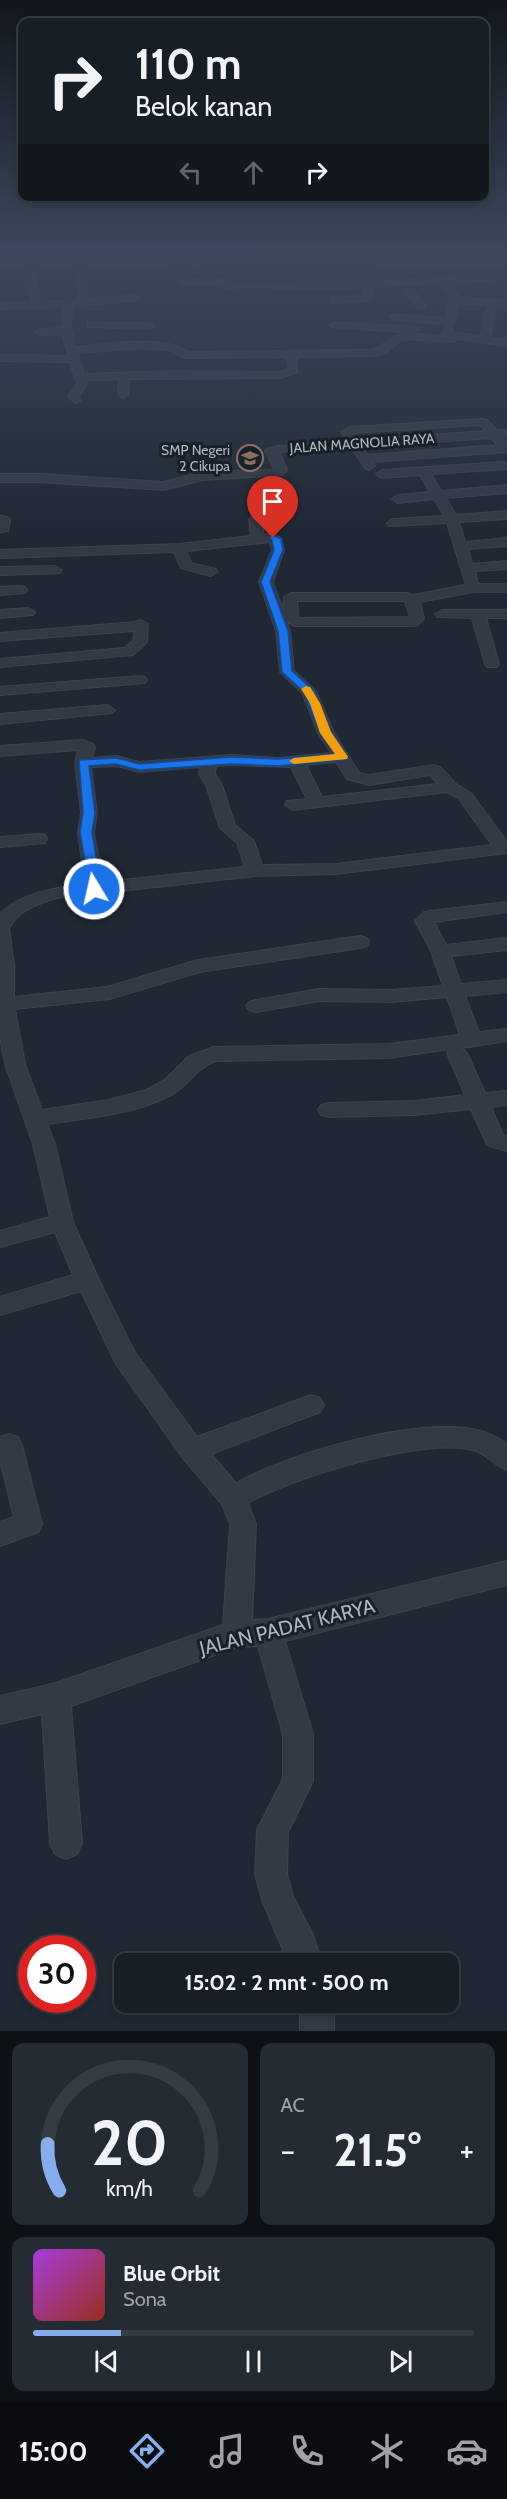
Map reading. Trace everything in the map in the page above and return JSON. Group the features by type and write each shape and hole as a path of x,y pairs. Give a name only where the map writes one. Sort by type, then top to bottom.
{"street":[{"path":"71,349 82,384 73,397 76,400"},
{"path":"0,358 73,354 100,349"},
{"path":"177,349 184,354 247,349"},
{"path":"262,349 292,353 373,353 384,349"},
{"path":"80,377 175,374 279,375 293,371 292,353"},
{"path":"123,395 124,377"},
{"path":"481,422 501,434 506,449 367,463 347,432 354,429 481,422"},
{"name":"JALAN MAGNOLIA RAYA","path":"0,478 39,478 164,486 202,476 278,473 281,470 272,450 501,434"},
{"path":"382,474 503,466"},
{"path":"423,471 452,519 473,588"},
{"path":"398,499 507,489"},
{"path":"393,523 507,515"},
{"path":"255,519 258,538"},
{"path":"0,520 4,521 4,528 0,528"},
{"path":"0,554 179,548 258,538 276,539 278,550 266,582 283,631 287,672 309,691 326,733 353,776 361,780 369,780 434,770 450,787 465,796 505,848"},
{"path":"462,546 507,542"},
{"path":"179,548 186,567 211,572"},
{"path":"466,568 507,565"},
{"path":"0,572 55,570"},
{"path":"413,599 417,618 413,622 404,623 294,622 288,603 291,597 395,596 413,599 473,588 507,588"},
{"path":"0,591 20,590"},
{"path":"0,614 28,612"},
{"path":"441,614 507,614"},
{"path":"478,614 492,664"},
{"path":"0,637 141,625 140,642 128,652 0,663"},
{"path":"0,691 140,680"},
{"path":"0,719 100,711 89,684"},
{"path":"0,751 82,745 87,747 83,763 89,813 86,832 94,889"},
{"path":"83,763 117,761 139,767 343,757"},
{"path":"296,761 316,803"},
{"path":"208,762 207,774 214,785 224,819 228,828 245,841 255,871"},
{"path":"293,805 450,787"},
{"path":"0,842 39,839"},
{"path":"237,1634 243,1524 232,1498 192,1450 125,1358 62,1222 44,1144 7,1064 2,1003 4,966 0,928 5,918 14,910 54,892 255,871 342,869 505,848"},
{"path":"507,907 425,918 424,921 440,951 455,992 477,1101 495,1140 507,1144"},
{"path":"2,1003 109,993 198,966 360,942"},
{"path":"440,951 507,944"},
{"path":"256,1006 319,995 375,997 507,986"},
{"path":"33,1119 130,1102 153,1095 176,1083 188,1067 198,1059 398,1059 465,1047 507,1035"},
{"path":"465,1047 507,1047"},
{"path":"328,1110 414,1108 507,1098"},
{"path":"0,1239 62,1222"},
{"path":"0,1306 87,1280"},
{"path":"192,1450 310,1405"},
{"path":"232,1498 247,1488 325,1460 374,1448 431,1440 476,1440 501,1453 507,1459"},
{"path":"0,1534 29,1524 9,1445"},
{"name":"JALAN PADAT KARYA","path":"1,1706 56,1697 237,1634 268,1632 507,1573"},
{"path":"268,1632 298,1734 298,1781 273,1830 271,1874 278,1900 303,1953"},
{"path":"56,1697 66,1843"},
{"path":"317,2013 317,2031"}],"slow traffic":[{"path":"294,761 343,757 326,733 315,703 306,689"}],"place":[{"name":"SMP Negeri 2 Cikupa","path":"250,458"}],"route":[{"path":"94,889 86,832 89,813 83,763 117,761 139,767 231,760 278,762 343,757 326,733 309,691 287,672 283,631 266,582 278,550 276,539 273,538"}]}
